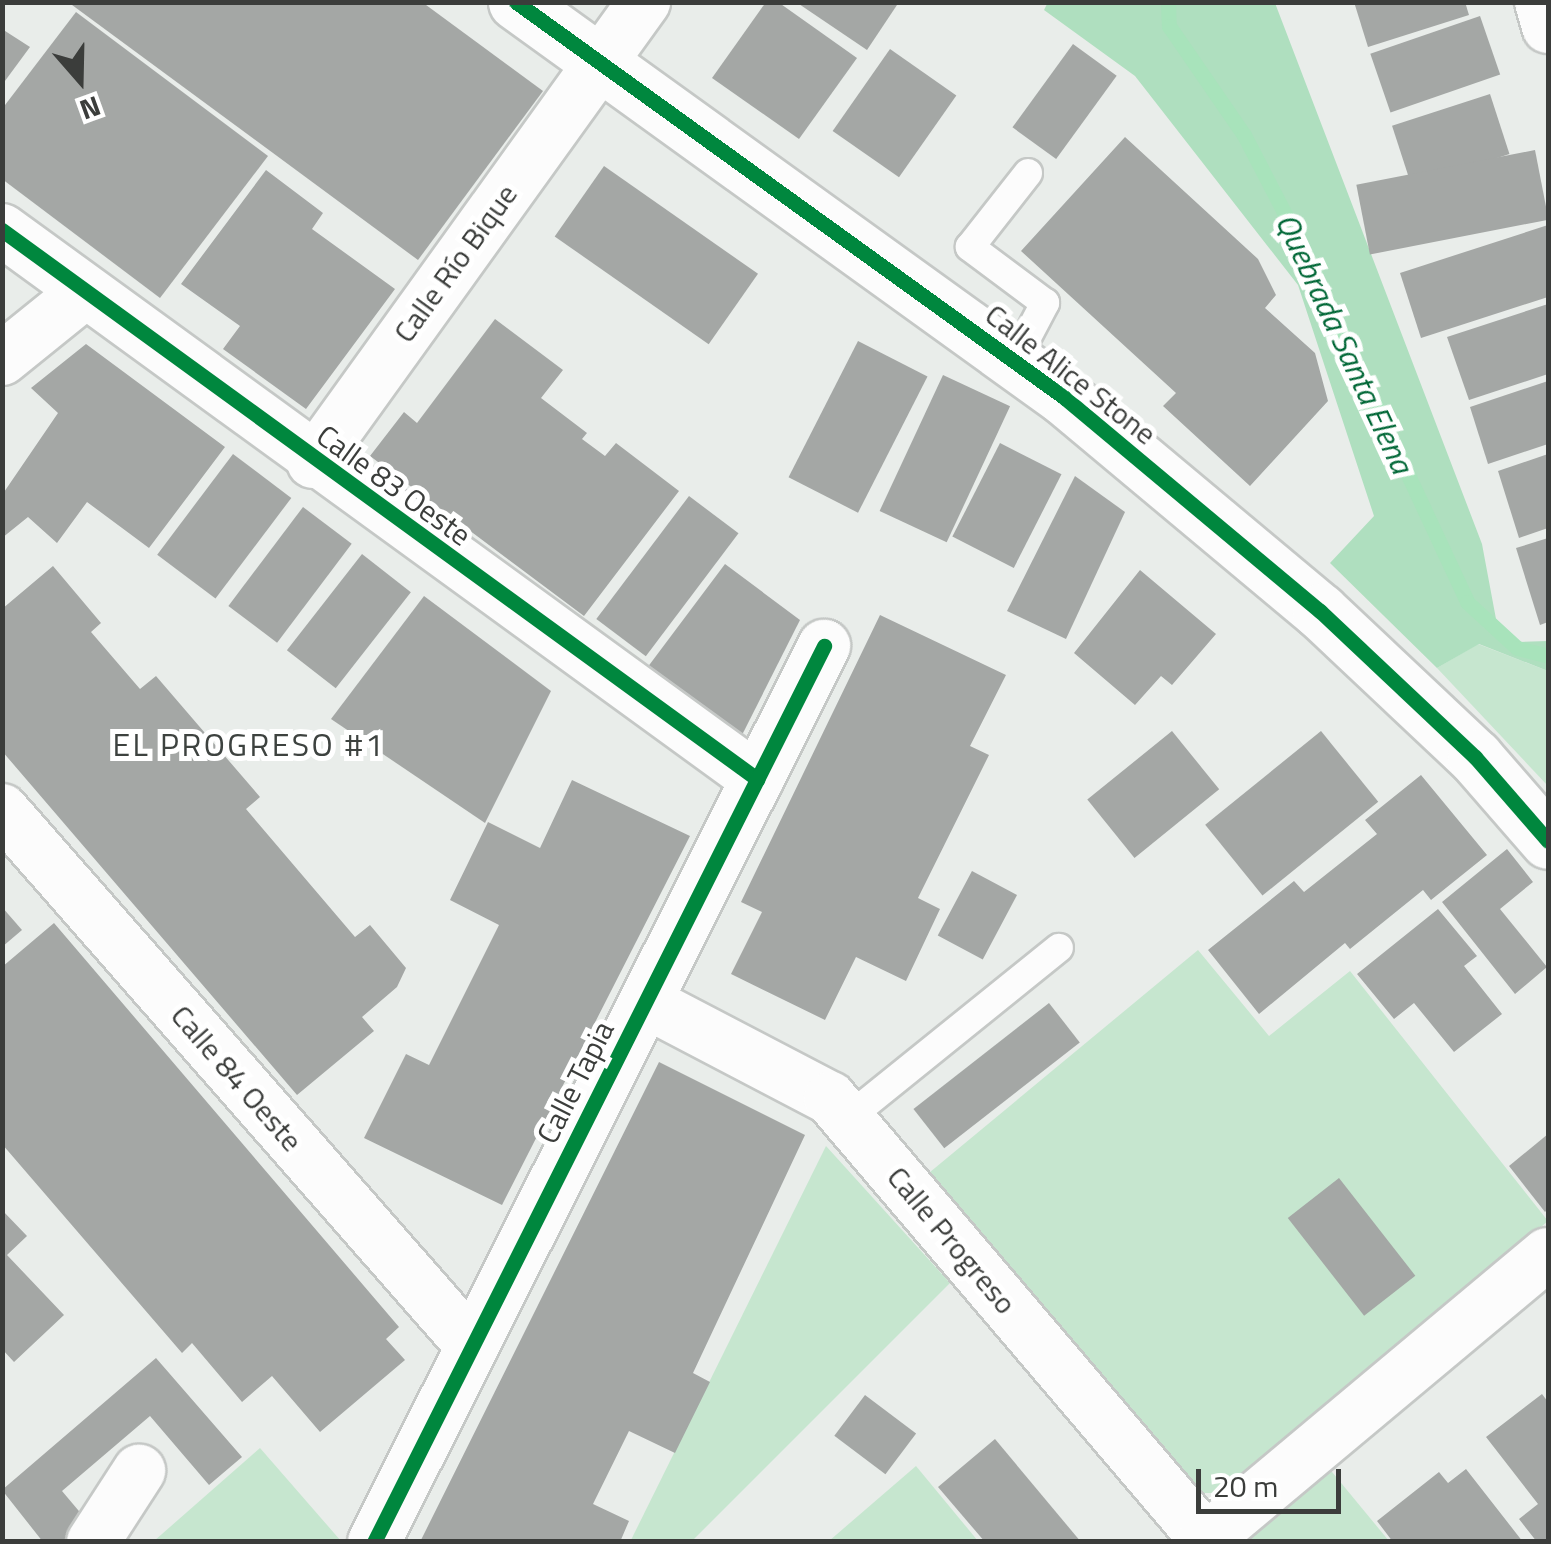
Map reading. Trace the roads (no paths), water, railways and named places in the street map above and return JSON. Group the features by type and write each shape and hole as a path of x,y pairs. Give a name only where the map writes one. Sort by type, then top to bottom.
{"street":[{"name":"Calle Alice Stone","path":"516,2 1014,362 1320,611 1475,757 1548,841"},
{"name":"Calle Río Bique","path":"313,462 644,2"},
{"path":"1541,2 1548,27"},
{"name":"Calle 83 Oeste","path":"2,230 313,462 757,779"},
{"path":"2,359 85,292"},
{"name":"Calle Tapia","path":"374,1542 824,646"},
{"name":"Calle 84 Oeste","path":"2,810 472,1346"},
{"name":"Calle Progreso","path":"646,1002 830,1098 1205,1541"},
{"path":"1205,1541 1548,1254"},
{"path":"93,1542 139,1471"}],"lane":[{"path":"1014,362 1044,302 970,247 1028,174"},
{"path":"848,1118 1059,948"}],"waterway":[{"name":"Quebrada Santa Elena","path":"1168,2 1169,26 1244,135 1299,241 1467,602 1517,648 1548,656"}],"district":[{"name":"EL PROGRESO #1","path":"249,744"}]}
